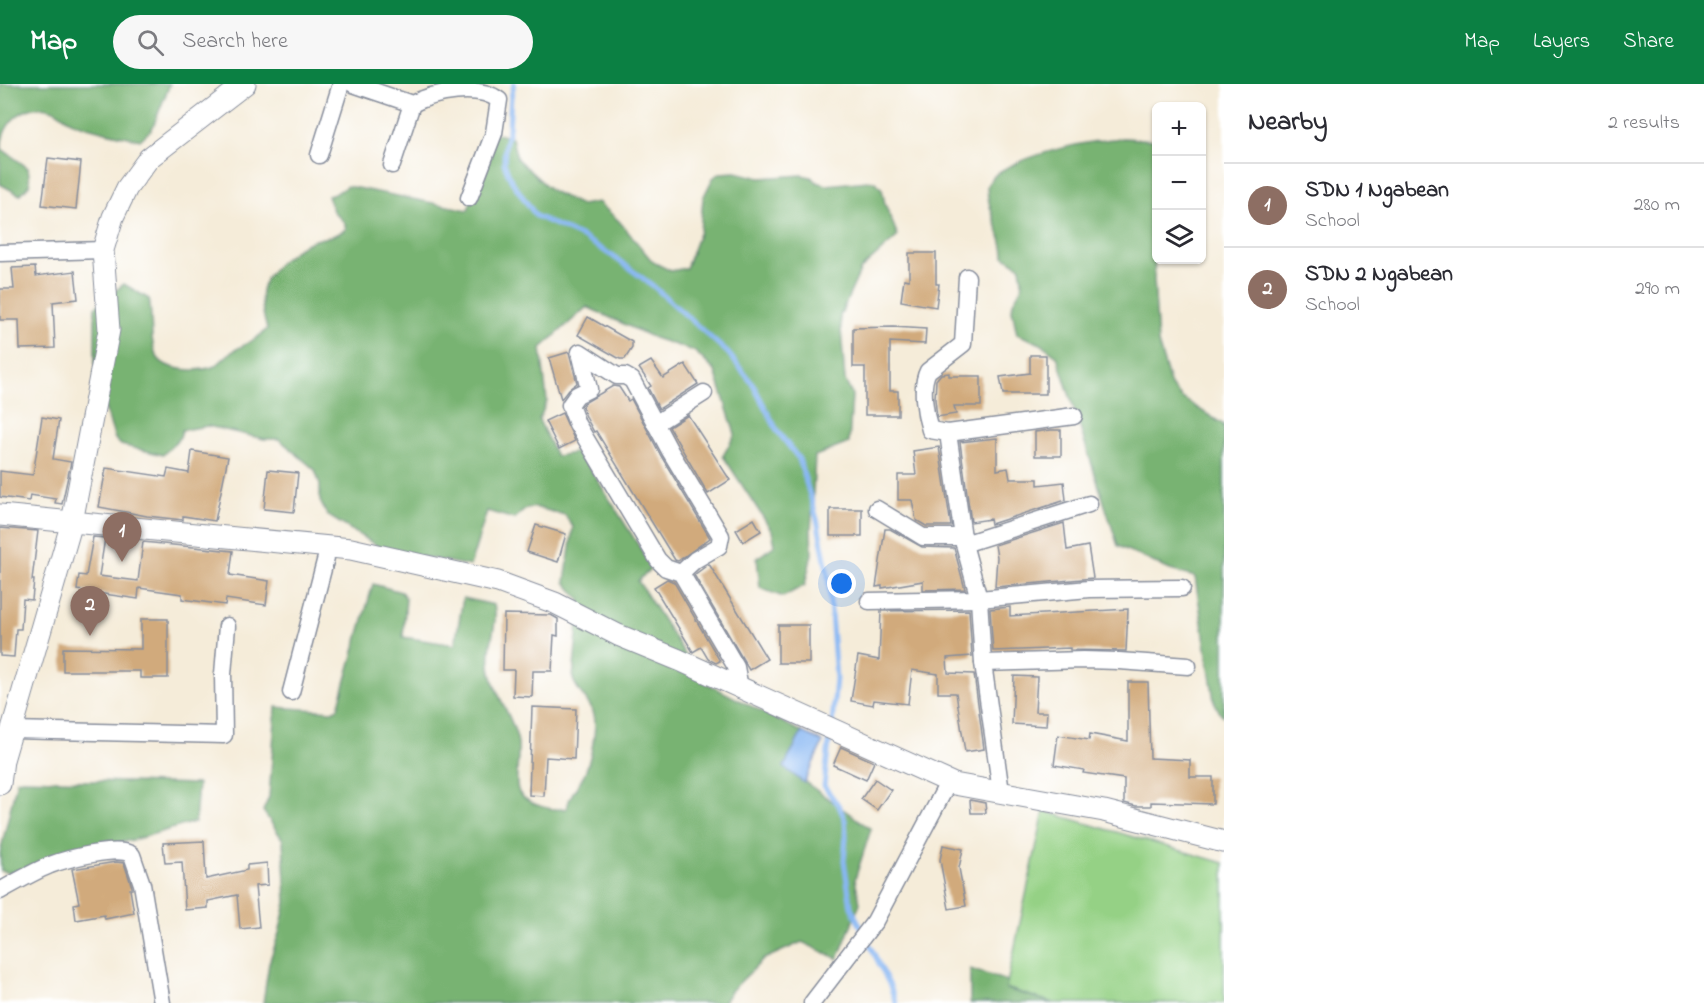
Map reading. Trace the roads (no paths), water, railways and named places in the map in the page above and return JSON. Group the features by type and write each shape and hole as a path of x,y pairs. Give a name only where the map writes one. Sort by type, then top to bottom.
{"street":[{"path":"0,784 2,760 72,522 109,330 103,250 113,217 127,188 149,158 245,84"},
{"path":"319,155 341,84"},
{"path":"353,84 412,104"},
{"path":"392,165 412,104 424,97 444,92 472,90 492,94 499,100 494,133 468,198"},
{"path":"0,253 103,250"},
{"path":"967,277 963,344 930,367 925,375 924,391 929,428 933,432 948,434 1074,416"},
{"path":"589,389 580,352 617,376"},
{"path":"681,573 695,560 719,546 721,537 632,380 626,376 617,376 577,395 570,405 577,424 658,560 666,568 681,573 736,667 740,688"},
{"path":"655,424 704,393"},
{"path":"948,434 964,540 979,599 983,663 1001,792"},
{"path":"876,509 923,537 964,540 1089,504"},
{"path":"0,515 329,546 498,582 555,603 618,635 954,784 1104,811 1224,842"},
{"path":"291,692 329,546"},
{"path":"868,601 979,599 1089,589 1182,588"},
{"path":"12,730 224,735 227,626"},
{"path":"983,663 1083,660 1188,666"},
{"path":"812,1003 875,921 949,781"},
{"path":"0,891 51,865 113,850 128,852 132,855 142,884 162,1003"}],"water":[{"path":"802,732 823,742 804,783 784,767"}],"waterway":[{"path":"514,84 504,163 511,180 536,216 584,238 614,257 652,285 728,353 752,383 778,432 799,459 817,519 828,575 836,678 832,725"},
{"path":"830,734 824,786 839,806 845,820 844,861 851,907 896,1003"}],"place":[{"name":"SDN 1 Ngabean","path":"122,562"},
{"name":"SDN 2 Ngabean","path":"90,636"}]}
